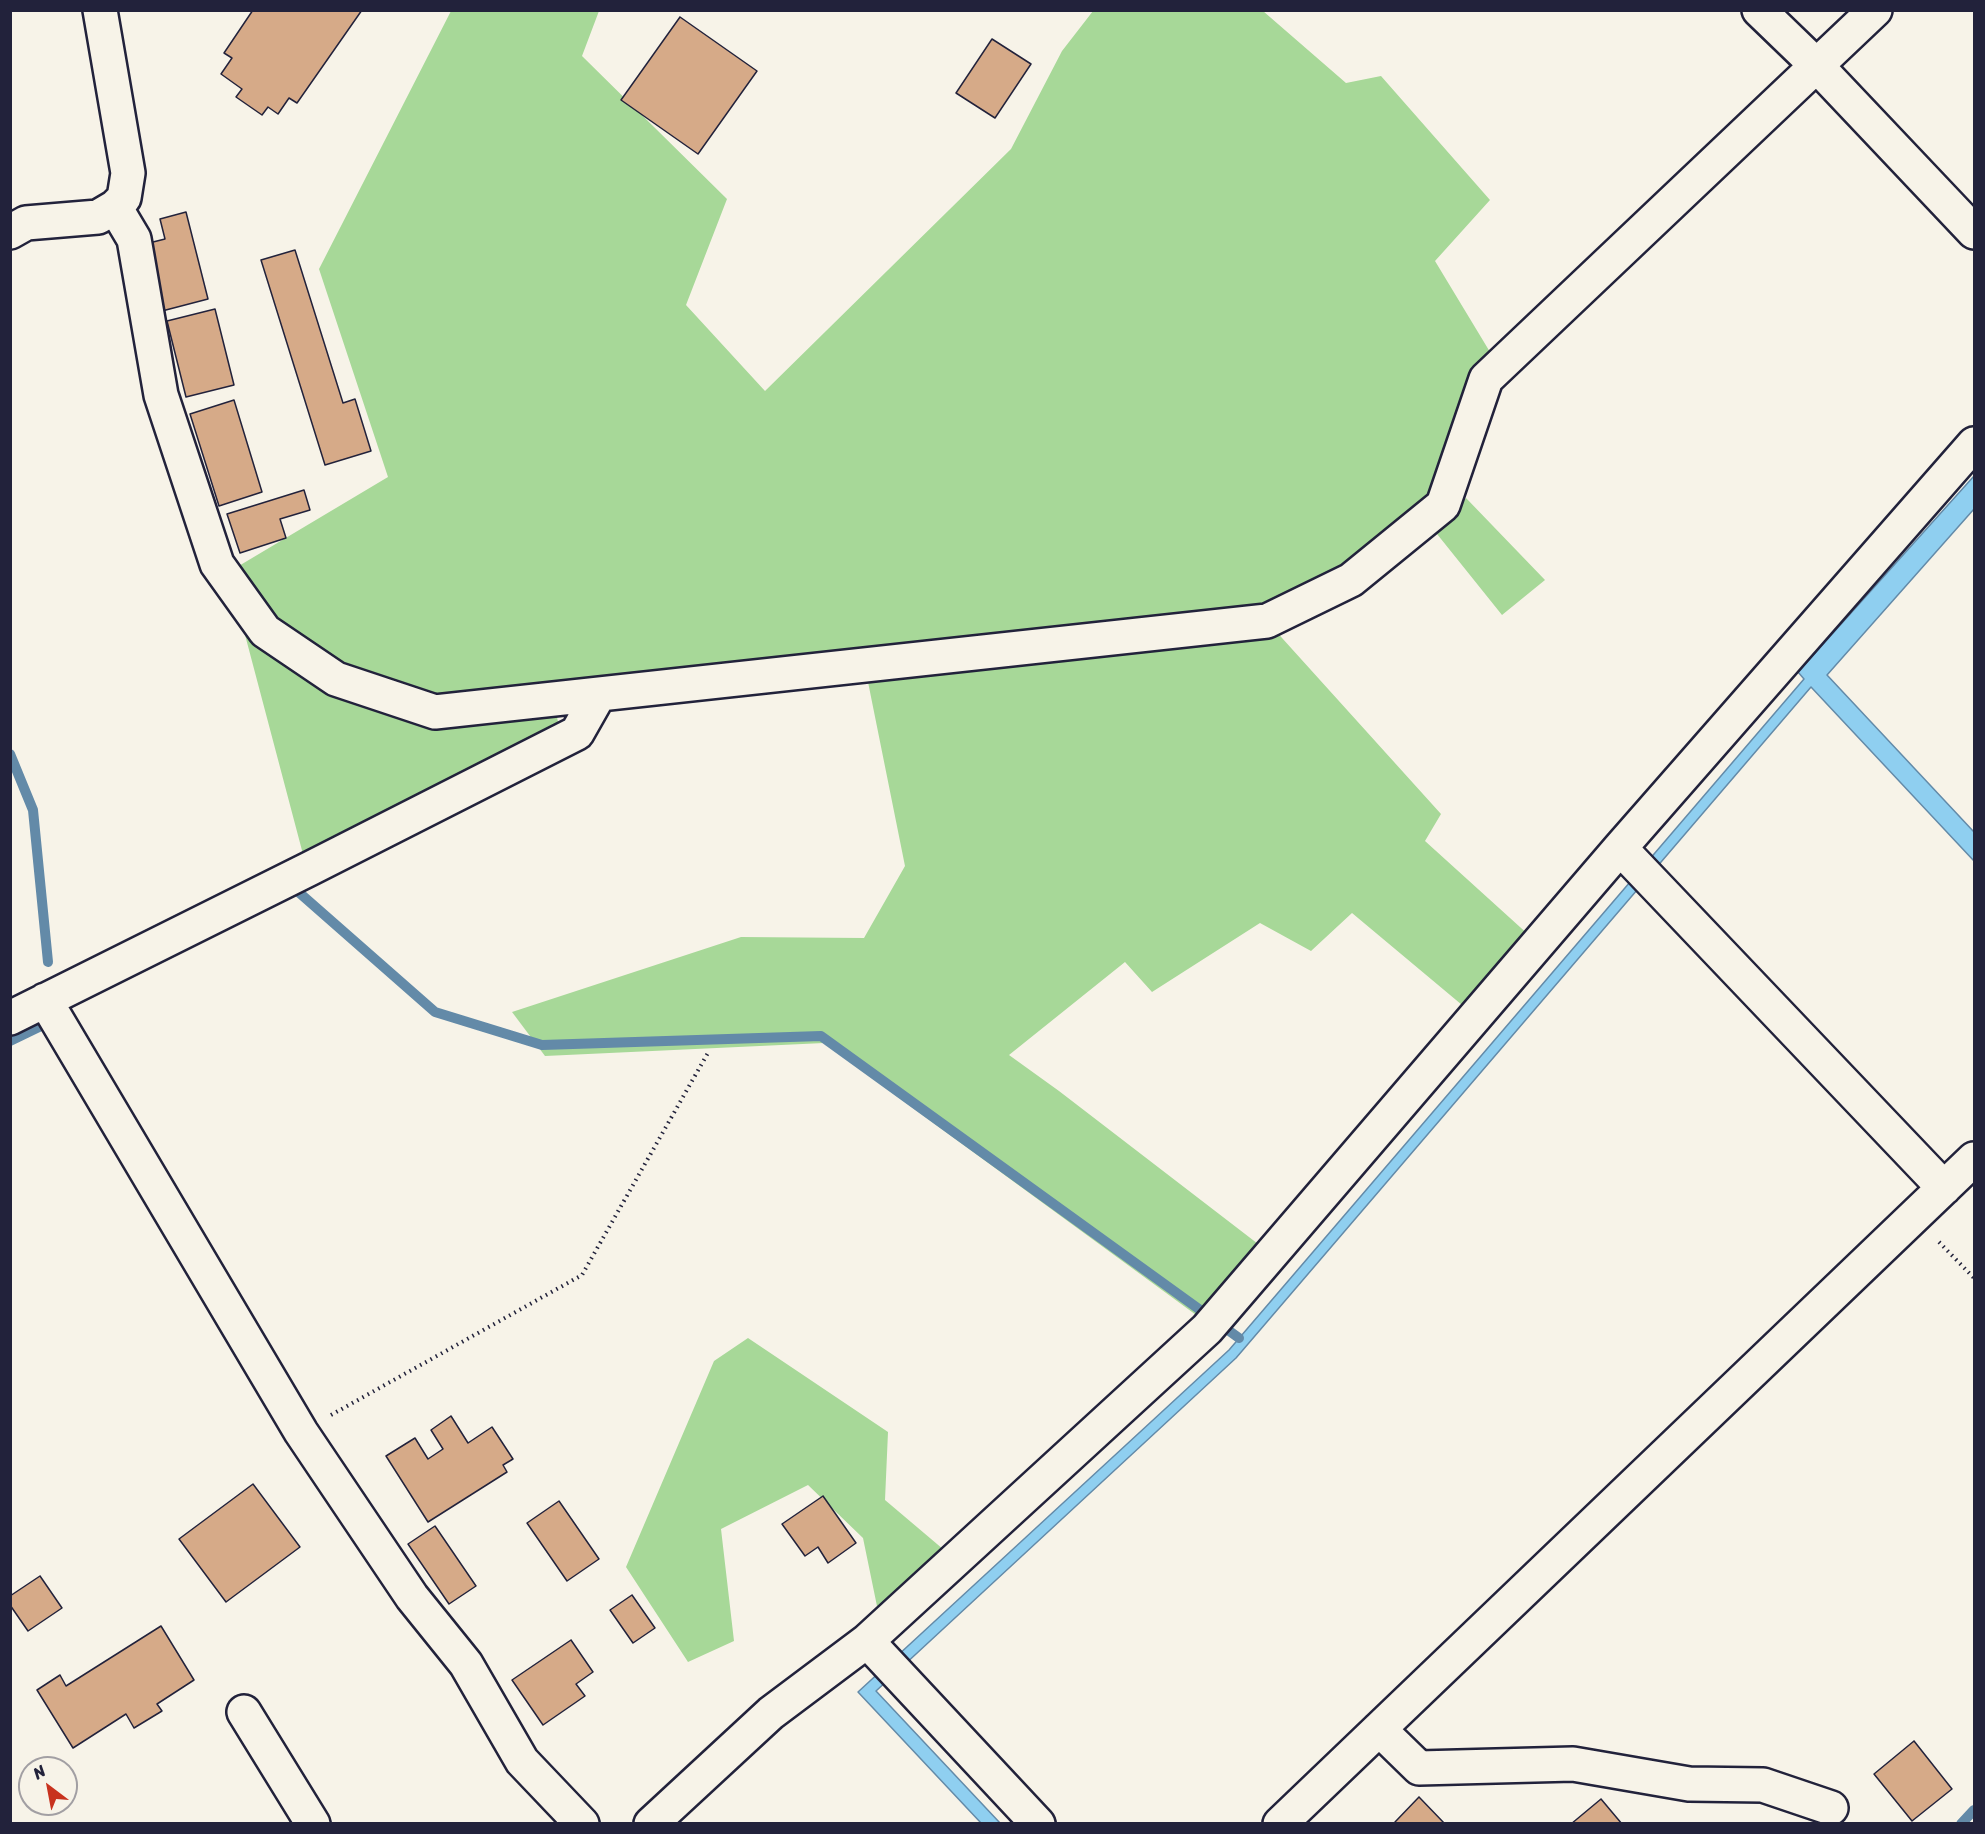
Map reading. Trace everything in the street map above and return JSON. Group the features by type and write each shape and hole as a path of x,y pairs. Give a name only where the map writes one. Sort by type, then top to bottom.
{"street":[{"path":"10,232 26,223 98,216 115,207 124,198 128,173 100,10"},
{"path":"1758,10 1816,65 1974,232"},
{"path":"115,207 134,239 160,395 217,564 265,631 336,679 435,712 598,696 1267,621 1351,580 1443,505 1486,379 1875,10"},
{"path":"651,1824 771,1713 867,1641 1214,1321 1620,848 1974,444"},
{"path":"10,1018 576,733 598,696"},
{"path":"1620,848 1944,1188"},
{"path":"45,1000 301,1432 412,1597 466,1664 522,1761 582,1824"},
{"path":"1280,1824 1974,1159"},
{"path":"867,1641 1038,1824"},
{"path":"244,1712 313,1824"},
{"path":"1379,1729 1419,1768 1573,1764 1689,1784 1763,1785 1831,1808"}],"path":[{"path":"301,1432 582,1275 708,1051"},
{"path":"1914,1216 1974,1278"}],"green space":[{"path":"451,11 599,11 582,56 727,199 686,305 765,391 1011,149 1062,51 1093,11 1263,11 1346,83 1381,76 1490,200 1435,261 1490,352 1434,496 1347,574 1271,609 433,697 338,666 276,622 232,570 388,477 319,269"},
{"path":"1466,498 1545,580 1502,615 1437,534"},
{"path":"1273,628 1441,814 1425,841 1531,937 1468,1010 1352,913 1311,951 1260,923 1152,992 1125,962 1009,1055 1262,1247 1203,1320 824,1043 545,1056 512,1012 741,937 864,938 905,866 867,677"},
{"path":"244,631 332,688 556,712 559,727 304,858"},
{"path":"748,1338 888,1432 885,1500 950,1555 878,1611 863,1538 808,1485 721,1529 734,1641 688,1662 626,1567 714,1361"}],"water":[{"path":"1974,476 1974,509 1827,675 1974,832 1974,861 1811,687 1236,1358 876,1691 1000,1823 981,1823 858,1692 1229,1350 1804,679 1798,672"}],"building":[{"path":"253,10 362,10 297,103 289,98 278,114 268,107 262,115 236,97 242,89 221,74 232,58 224,53"},
{"path":"680,17 757,71 698,154 621,100"},
{"path":"992,39 1031,64 995,118 956,93"},
{"path":"186,212 208,299 162,311 145,244 165,239 160,219"},
{"path":"295,250 343,403 355,399 371,451 325,465 261,260"},
{"path":"215,309 234,385 186,397 167,321"},
{"path":"234,400 262,492 219,506 190,414"},
{"path":"304,490 310,510 280,519 286,538 240,553 227,514"},
{"path":"451,1416 468,1443 492,1427 513,1459 503,1465 507,1472 428,1522 386,1456 415,1438 428,1459 443,1449 431,1430"},
{"path":"253,1484 300,1547 226,1602 179,1539"},
{"path":"823,1496 856,1543 828,1563 818,1547 805,1556 782,1524"},
{"path":"559,1501 599,1559 567,1581 527,1523"},
{"path":"435,1526 476,1586 449,1604 408,1544"},
{"path":"40,1576 62,1608 28,1631 10,1605 10,1596"},
{"path":"632,1595 655,1628 633,1643 610,1610"},
{"path":"161,1626 194,1680 157,1704 162,1711 134,1728 126,1714 73,1748 37,1690 60,1675 66,1686"},
{"path":"571,1640 593,1672 576,1684 585,1696 543,1725 512,1680"},
{"path":"1914,1741 1952,1789 1912,1821 1874,1774"},
{"path":"1419,1797 1445,1824 1397,1824 1395,1822"},
{"path":"1601,1799 1622,1824 1571,1824"}],"waterway":[{"path":"10,754 33,810 48,962"},
{"path":"288,893 295,889 435,1012 542,1045 821,1036 1239,1338"},
{"path":"10,1041 41,1026"},
{"path":"1961,1824 1974,1810"}]}
